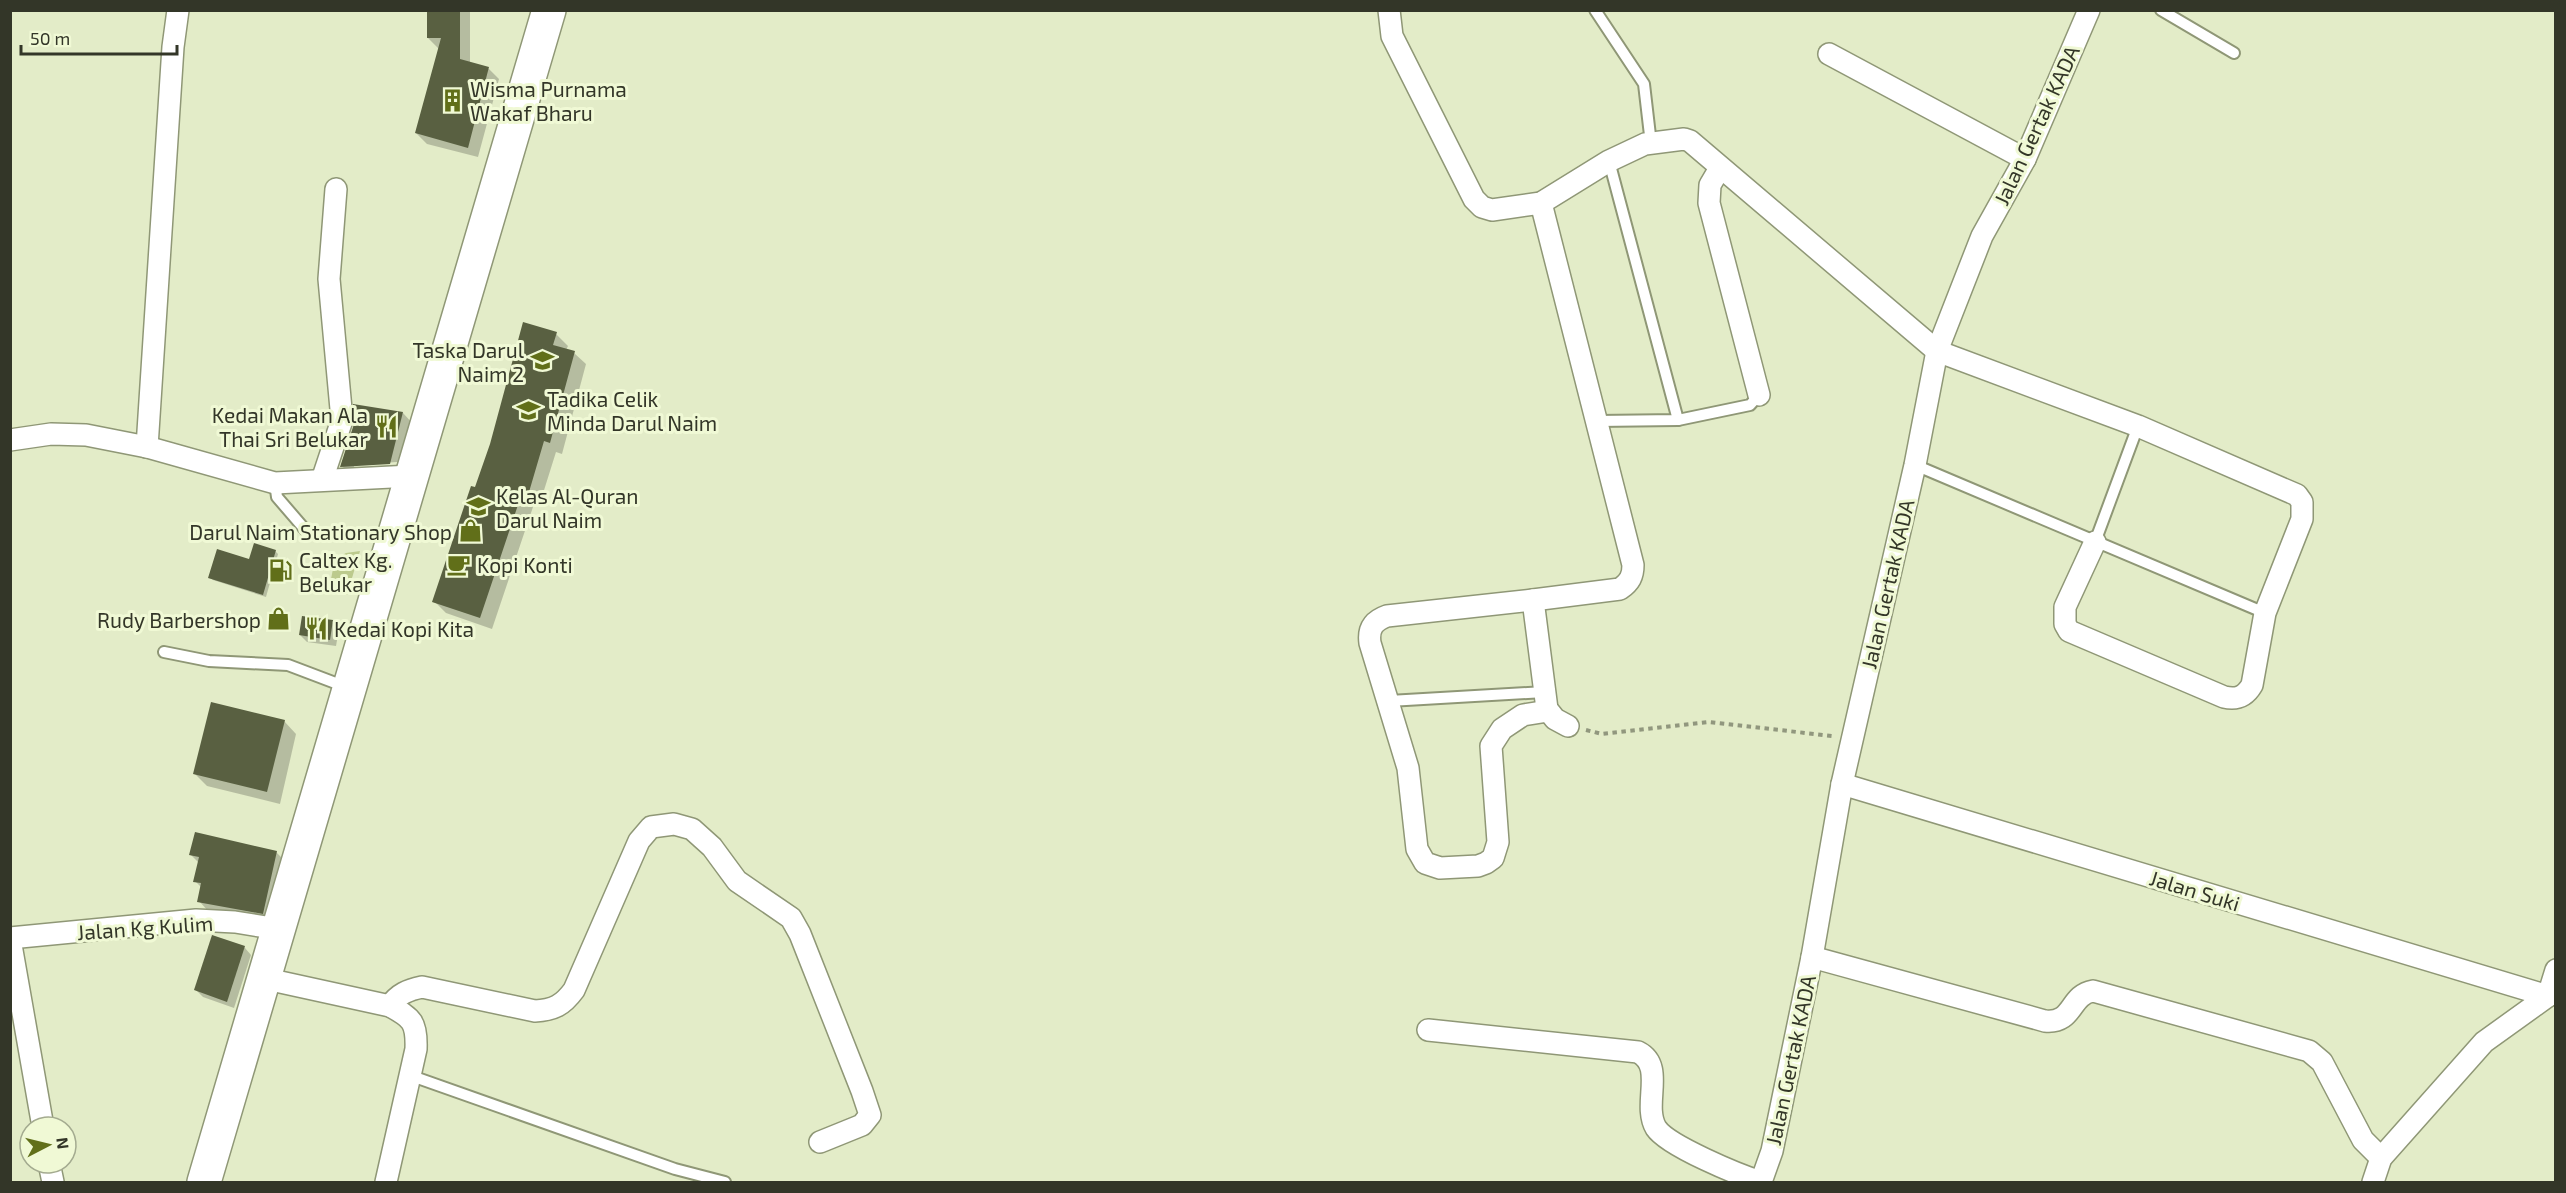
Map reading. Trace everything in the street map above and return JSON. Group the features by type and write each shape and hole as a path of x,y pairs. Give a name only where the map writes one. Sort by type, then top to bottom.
{"main road":[{"path":"204,1182 262,978 279,929 549,10"}],"street":[{"path":"147,447 173,47 178,10"},
{"path":"1389,10 1392,36 1477,203 1492,210 1541,203 1609,161 1645,144 1684,139 1690,141 1937,351 2138,426 2289,490 2302,502 2302,519 2265,613 2252,685 2248,693 2240,697 2223,697 2069,631 2065,624 2065,607 2095,542"},
{"name":"Jalan Gertak KADA","path":"1761,1182 1772,1151 1812,957 1842,784 1915,465 1937,351 1982,236 2025,159 2089,10"},
{"path":"1829,54 2025,159"},
{"path":"1720,168 1710,185 1708,202 1759,395"},
{"path":"322,480 342,420 329,279 336,189"},
{"path":"1541,203 1633,565 1633,574 1628,583 1620,589 1387,615 1378,619 1372,626 1369,634 1370,643 1408,768 1417,849 1425,863 1440,868 1478,866 1493,858 1498,842 1491,746 1502,729 1546,702"},
{"path":"10,440 51,434 86,435 147,447 274,483 411,476"},
{"path":"1533,600 1546,702 1555,719 1568,726"},
{"name":"Jalan Suki","path":"1842,784 2548,996"},
{"path":"390,1006 396,997 409,990 422,987 534,1011 550,1010 564,1003 574,990 639,841 651,826 674,824 692,829 712,847 737,881 791,918 800,934 870,1115 862,1125 820,1142"},
{"name":"Jalan Kg Kulim","path":"10,939 196,920 235,922 279,929"},
{"path":"10,939 41,1115"},
{"path":"1812,957 2045,1022 2065,1017 2080,996 2093,991 2309,1052 2322,1062 2363,1140 2381,1158"},
{"path":"2373,1182 2381,1158 2484,1042 2548,996 2556,970"},
{"path":"262,978 390,1006 409,1016 416,1030 416,1048 386,1182"},
{"path":"1428,1030 1638,1052 1644,1055 1651,1066 1651,1110 1656,1128 1668,1139 1740,1179 1761,1182"}],"lane":[{"path":"1595,10 1644,84 1651,144"},
{"path":"2161,10 2234,53"},
{"path":"1609,161 1678,420"},
{"path":"1597,421 1678,420 1750,405 1759,395"},
{"path":"2095,542 2138,426"},
{"path":"1915,465 2265,613"},
{"path":"274,483 277,496 308,533"},
{"path":"164,652 209,661 288,665 349,688"},
{"path":"1389,701 1546,702"},
{"path":"409,1075 675,1169 726,1182"}],"path":[{"path":"1568,726 1602,734 1708,722 1852,738"}],"green space":[{"path":"360,551 347,595 336,588 331,579 335,559 346,553"}],"building":[{"name":"Wisma Purnama Wakaf Bharu","path":"427,10 460,10 460,59 489,67 468,148 415,133 441,38 427,38"},
{"path":"523,322 557,332 553,345 575,351 550,443 544,441 529,492 523,490 480,618 432,602 471,486 475,487 490,444"},
{"path":"353,404 403,412 390,464 340,467 354,424"},
{"path":"254,543 276,550 263,595 208,578 217,549 249,559"},
{"name":"Kedai Kopi Kita","path":"302,616 333,620 330,640 299,635"},
{"path":"211,702 285,720 267,792 193,774"},
{"path":"195,832 277,851 263,914 197,902 201,883 193,882 199,857 189,855"},
{"path":"212,935 245,946 227,1002 194,990"}],"place":[{"name":"Wisma Purnama Wakaf Bharu","path":"452,100"},
{"name":"Taska Darul Naim 2","path":"542,361"},
{"name":"Tadika Celik Minda Darul Naim","path":"529,410"},
{"name":"Kedai Makan Ala Thai Sri Belukar","path":"386,426"},
{"name":"Kelas Al-Quran Darul Naim","path":"478,507"},
{"name":"Darul Naim Stationary Shop","path":"470,531"},
{"name":"Kopi Konti","path":"459,564"},
{"name":"Caltex Kg. Belukar","path":"281,571"},
{"name":"Rudy Barbershop","path":"279,619"},
{"name":"Kedai Kopi Kita","path":"316,628"}]}
